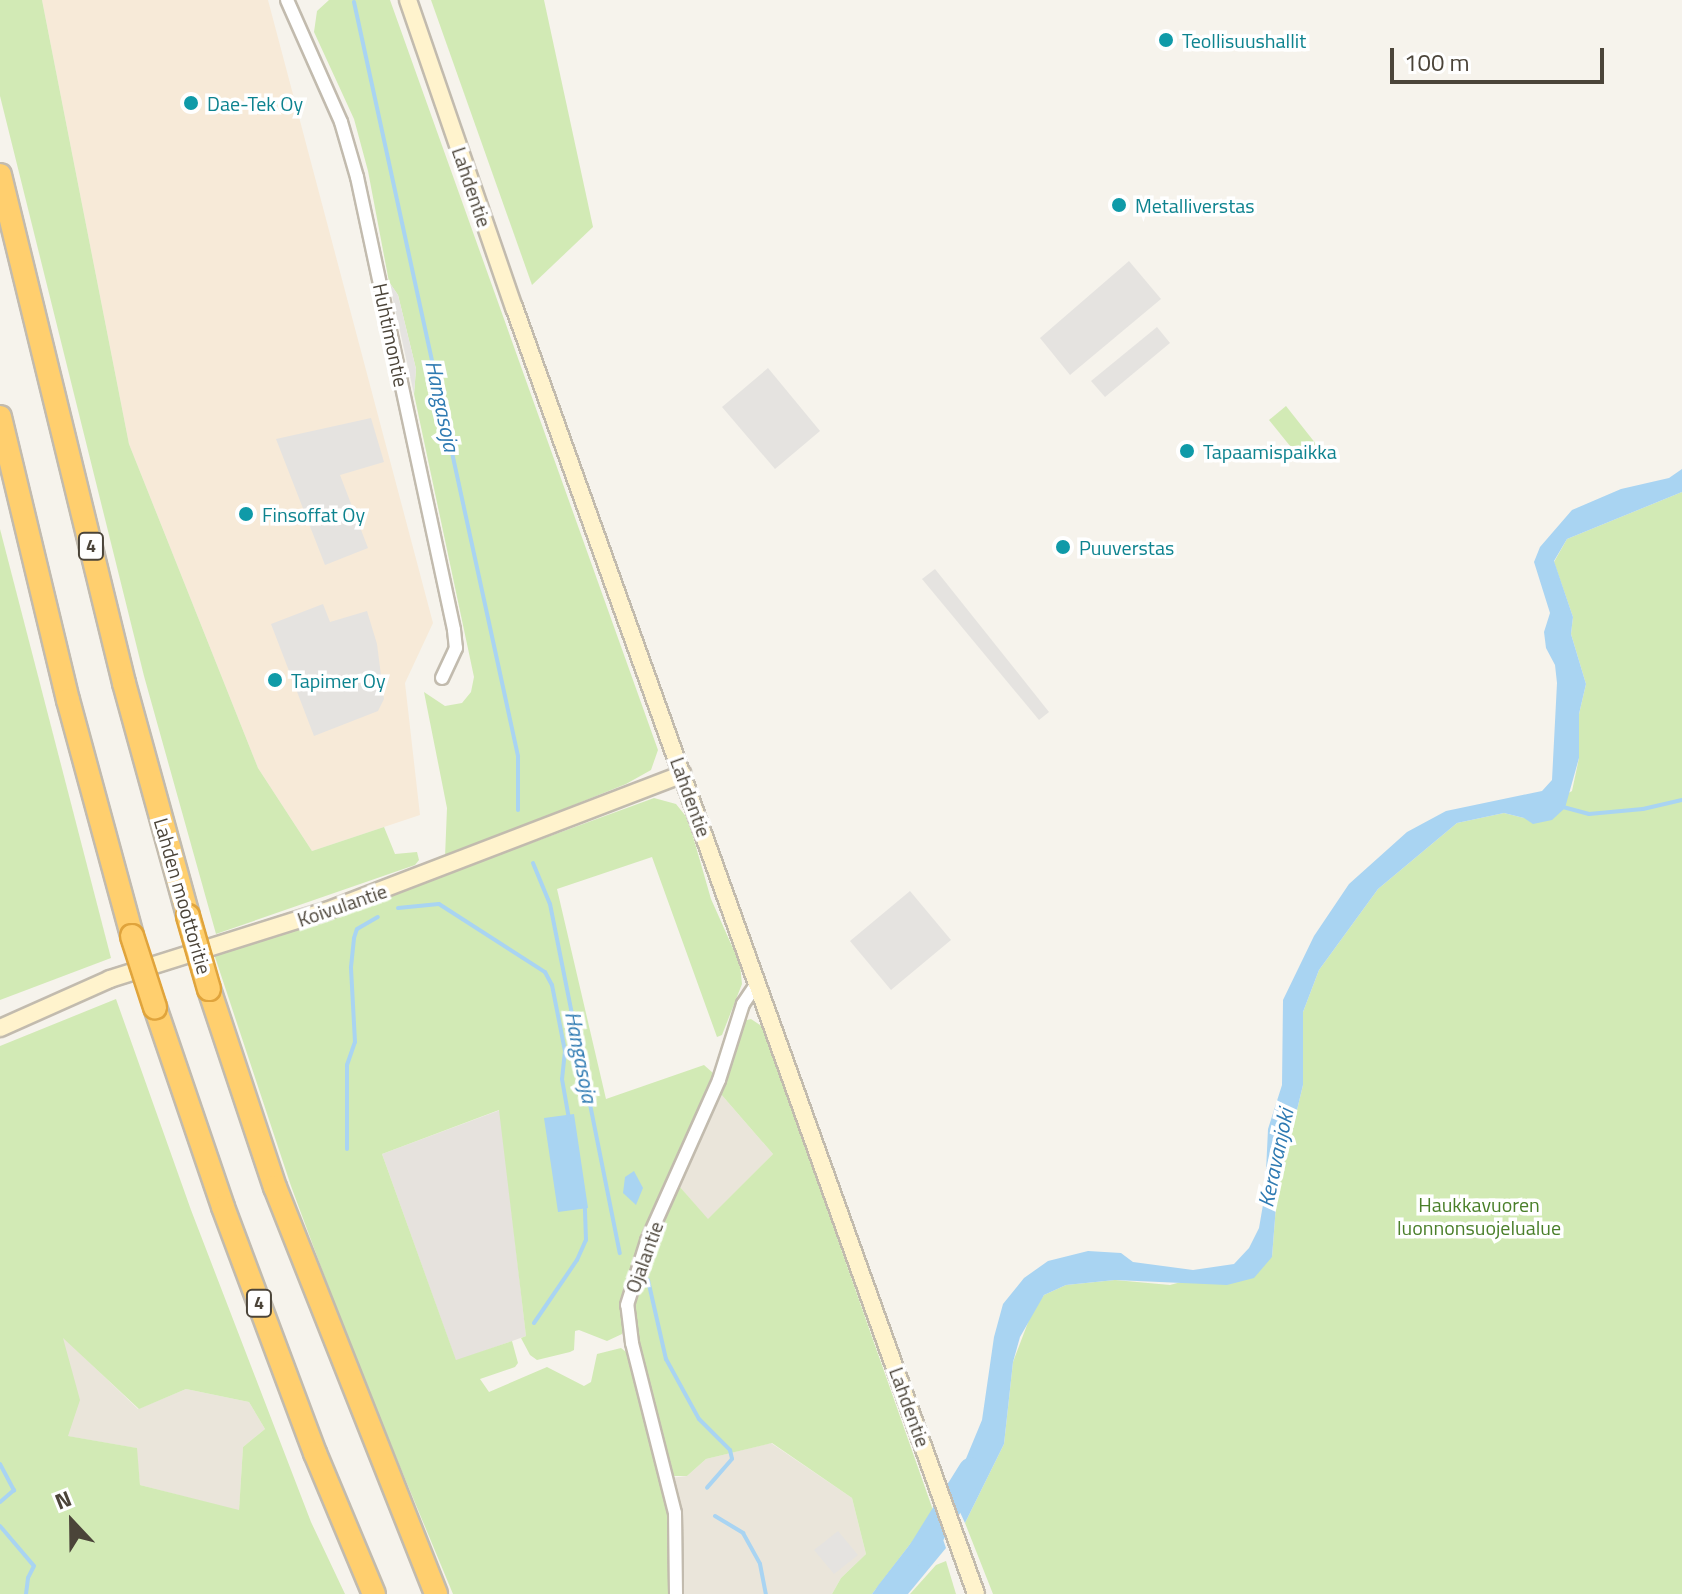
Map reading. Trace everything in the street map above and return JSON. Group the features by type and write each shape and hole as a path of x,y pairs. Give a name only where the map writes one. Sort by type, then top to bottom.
{"highway":[{"name":"Lahden moottoritie","path":"0,175 124,683 209,989 275,1187 436,1594"},
{"name":"4","path":"0,417 68,700 132,936 223,1207 310,1439 374,1594"}],"main road":[{"name":"Lahdentie","path":"408,0 518,320 976,1594"},
{"name":"Koivulantie","path":"0,1028 110,979 326,911 683,774"}],"street":[{"name":"Huhtimontie","path":"287,0 341,122 357,177 454,630 456,648 442,678"},
{"name":"Ojalantie","path":"676,1594 675,1513 632,1343 627,1305 647,1241 719,1080 743,1004 758,982"}],"shaded area":[{"path":"42,0 268,0 433,623 405,683 420,815 312,851 258,768 129,444"},
{"path":"1129,261 1161,299 1070,375 1040,338"},
{"path":"389,282 398,295 416,369 414,394"},
{"path":"1157,327 1170,343 1105,397 1091,381"},
{"path":"768,368 820,431 775,469 722,407"},
{"path":"371,418 384,462 340,475 368,548 325,565 276,439"},
{"path":"935,569 1049,712 1039,720 922,579"},
{"path":"323,604 330,622 367,611 377,644 384,699 378,711 314,736 271,624"},
{"path":"910,891 951,940 891,990 850,941"},
{"path":"720,1093 773,1154 708,1220 680,1187"},
{"path":"500,1110 526,1336 456,1361 382,1154"},
{"path":"62,1336 138,1409 186,1389 249,1402 265,1429 243,1447 239,1511 140,1485 136,1448 67,1436"},
{"path":"771,1443 852,1498 866,1554 841,1578 832,1594 668,1594 671,1541 661,1479 687,1476 706,1459"},
{"path":"838,1531 858,1555 834,1574 814,1550"}],"green space":[{"path":"0,0 42,0 129,444 258,768 312,851 384,827 395,854 417,852 419,860 415,865 216,934 144,676 0,96"},
{"path":"329,0 390,0 658,750 651,770 626,784 445,857 447,808 424,692 445,706 462,703 471,692 474,677 414,394 416,369 398,295 389,282 368,171 354,119 314,32 317,11"},
{"path":"431,0 544,0 593,227 532,285"},
{"path":"1286,406 1316,444 1299,457 1269,420"},
{"name":"Haukkavuoren luonnonsuojelualue","path":"1682,492 1682,1594 993,1594 965,1523 1004,1444 1013,1362 1032,1312 1044,1295 1066,1285 1115,1280 1170,1285 1272,1257 1277,1193 1303,1085 1303,1012 1319,970 1378,889 1457,823 1504,813 1524,818 1572,791 1579,758 1579,714 1586,684 1571,634 1573,617 1554,562 1567,539"},
{"path":"0,529 111,958 0,1000"},
{"path":"654,798 676,804 688,819 711,899 740,964 742,984 722,1035 717,1037 652,857 557,889 606,1099 704,1065 713,1073 624,1288 622,1334 607,1341 579,1330 575,1331 574,1350 537,1360 530,1355 521,1338 526,1336 499,1110 382,1154 456,1360 512,1341 518,1363 515,1367 480,1379 489,1392 547,1367 584,1386 591,1382 597,1354 621,1348 630,1355 667,1509 671,1541 668,1594 453,1594 354,1356 291,1186 214,954 389,895"},
{"path":"116,999 191,1210 311,1522 345,1594 0,1594 0,1046","holes":["63,1338 139,1409 186,1389 249,1402 265,1429 243,1447 239,1510 140,1485 137,1448 68,1436 80,1400"]},
{"path":"751,1019 763,1027 934,1513 872,1594 832,1594 841,1578 866,1554 852,1498 772,1443 706,1459 687,1476 673,1476 637,1342 632,1306 656,1230 680,1187 708,1219 773,1154 720,1093 743,1021"},
{"path":"946,1561 956,1594 910,1594 936,1565"}],"water":[{"path":"1682,469 1682,492 1567,539 1554,561 1573,617 1571,634 1586,684 1579,714 1579,758 1565,808 1552,820 1533,824 1524,818 1504,813 1457,823 1378,889 1319,970 1303,1012 1303,1085 1277,1193 1272,1257 1254,1278 1227,1285 1115,1280 1066,1285 1044,1295 1020,1337 1013,1362 1004,1444 965,1523 947,1484 960,1473 982,1420 994,1337 1003,1304 1024,1278 1048,1261 1088,1251 1121,1253 1133,1262 1193,1270 1234,1264 1249,1248 1259,1228 1265,1193 1268,1129 1282,1085 1283,1000 1314,936 1349,884 1407,832 1446,811 1542,791 1552,780 1557,683 1555,665 1546,648 1544,632 1550,613 1534,562 1540,547 1572,510 1621,489 1669,478"},
{"path":"574,1114 588,1208 558,1212 544,1118"},
{"path":"634,1171 643,1188 636,1205 623,1193 625,1177"},
{"path":"934,1513 946,1548 908,1594 872,1594"}],"waterway":[{"name":"Hangasoja","path":"354,2 518,756 518,810"},
{"path":"1563,807 1589,814 1643,809 1682,800"},
{"name":"Hangasoja","path":"533,863 550,904 620,1253"},
{"path":"398,908 439,904 545,972 552,985 565,1051 562,1079 569,1119"},
{"path":"347,1149 347,1065 355,1042 351,967 354,938 357,929 378,917"},
{"path":"534,1323 577,1260 586,1240 585,1206"},
{"name":"Hangasoja","path":"648,1280 666,1359 699,1419 730,1450 732,1459 707,1488"},
{"path":"0,1464 14,1490 0,1502"},
{"name":"Keravanjoki","path":"888,1594 920,1553 971,1471"},
{"name":"Hangasoja","path":"715,1516 743,1533 760,1564 766,1594"},
{"path":"0,1526 34,1566 28,1578 26,1594"}],"place":[{"name":"Teollisuushallit","path":"1166,40"},
{"name":"Dae-Tek Oy","path":"191,103"},
{"name":"Metalliverstas","path":"1119,205"},
{"name":"Tapaamispaikka","path":"1187,451"},
{"name":"Finsoffat Oy","path":"246,514"},
{"name":"Puuverstas","path":"1063,547"},
{"name":"Tapimer Oy","path":"275,680"}]}
